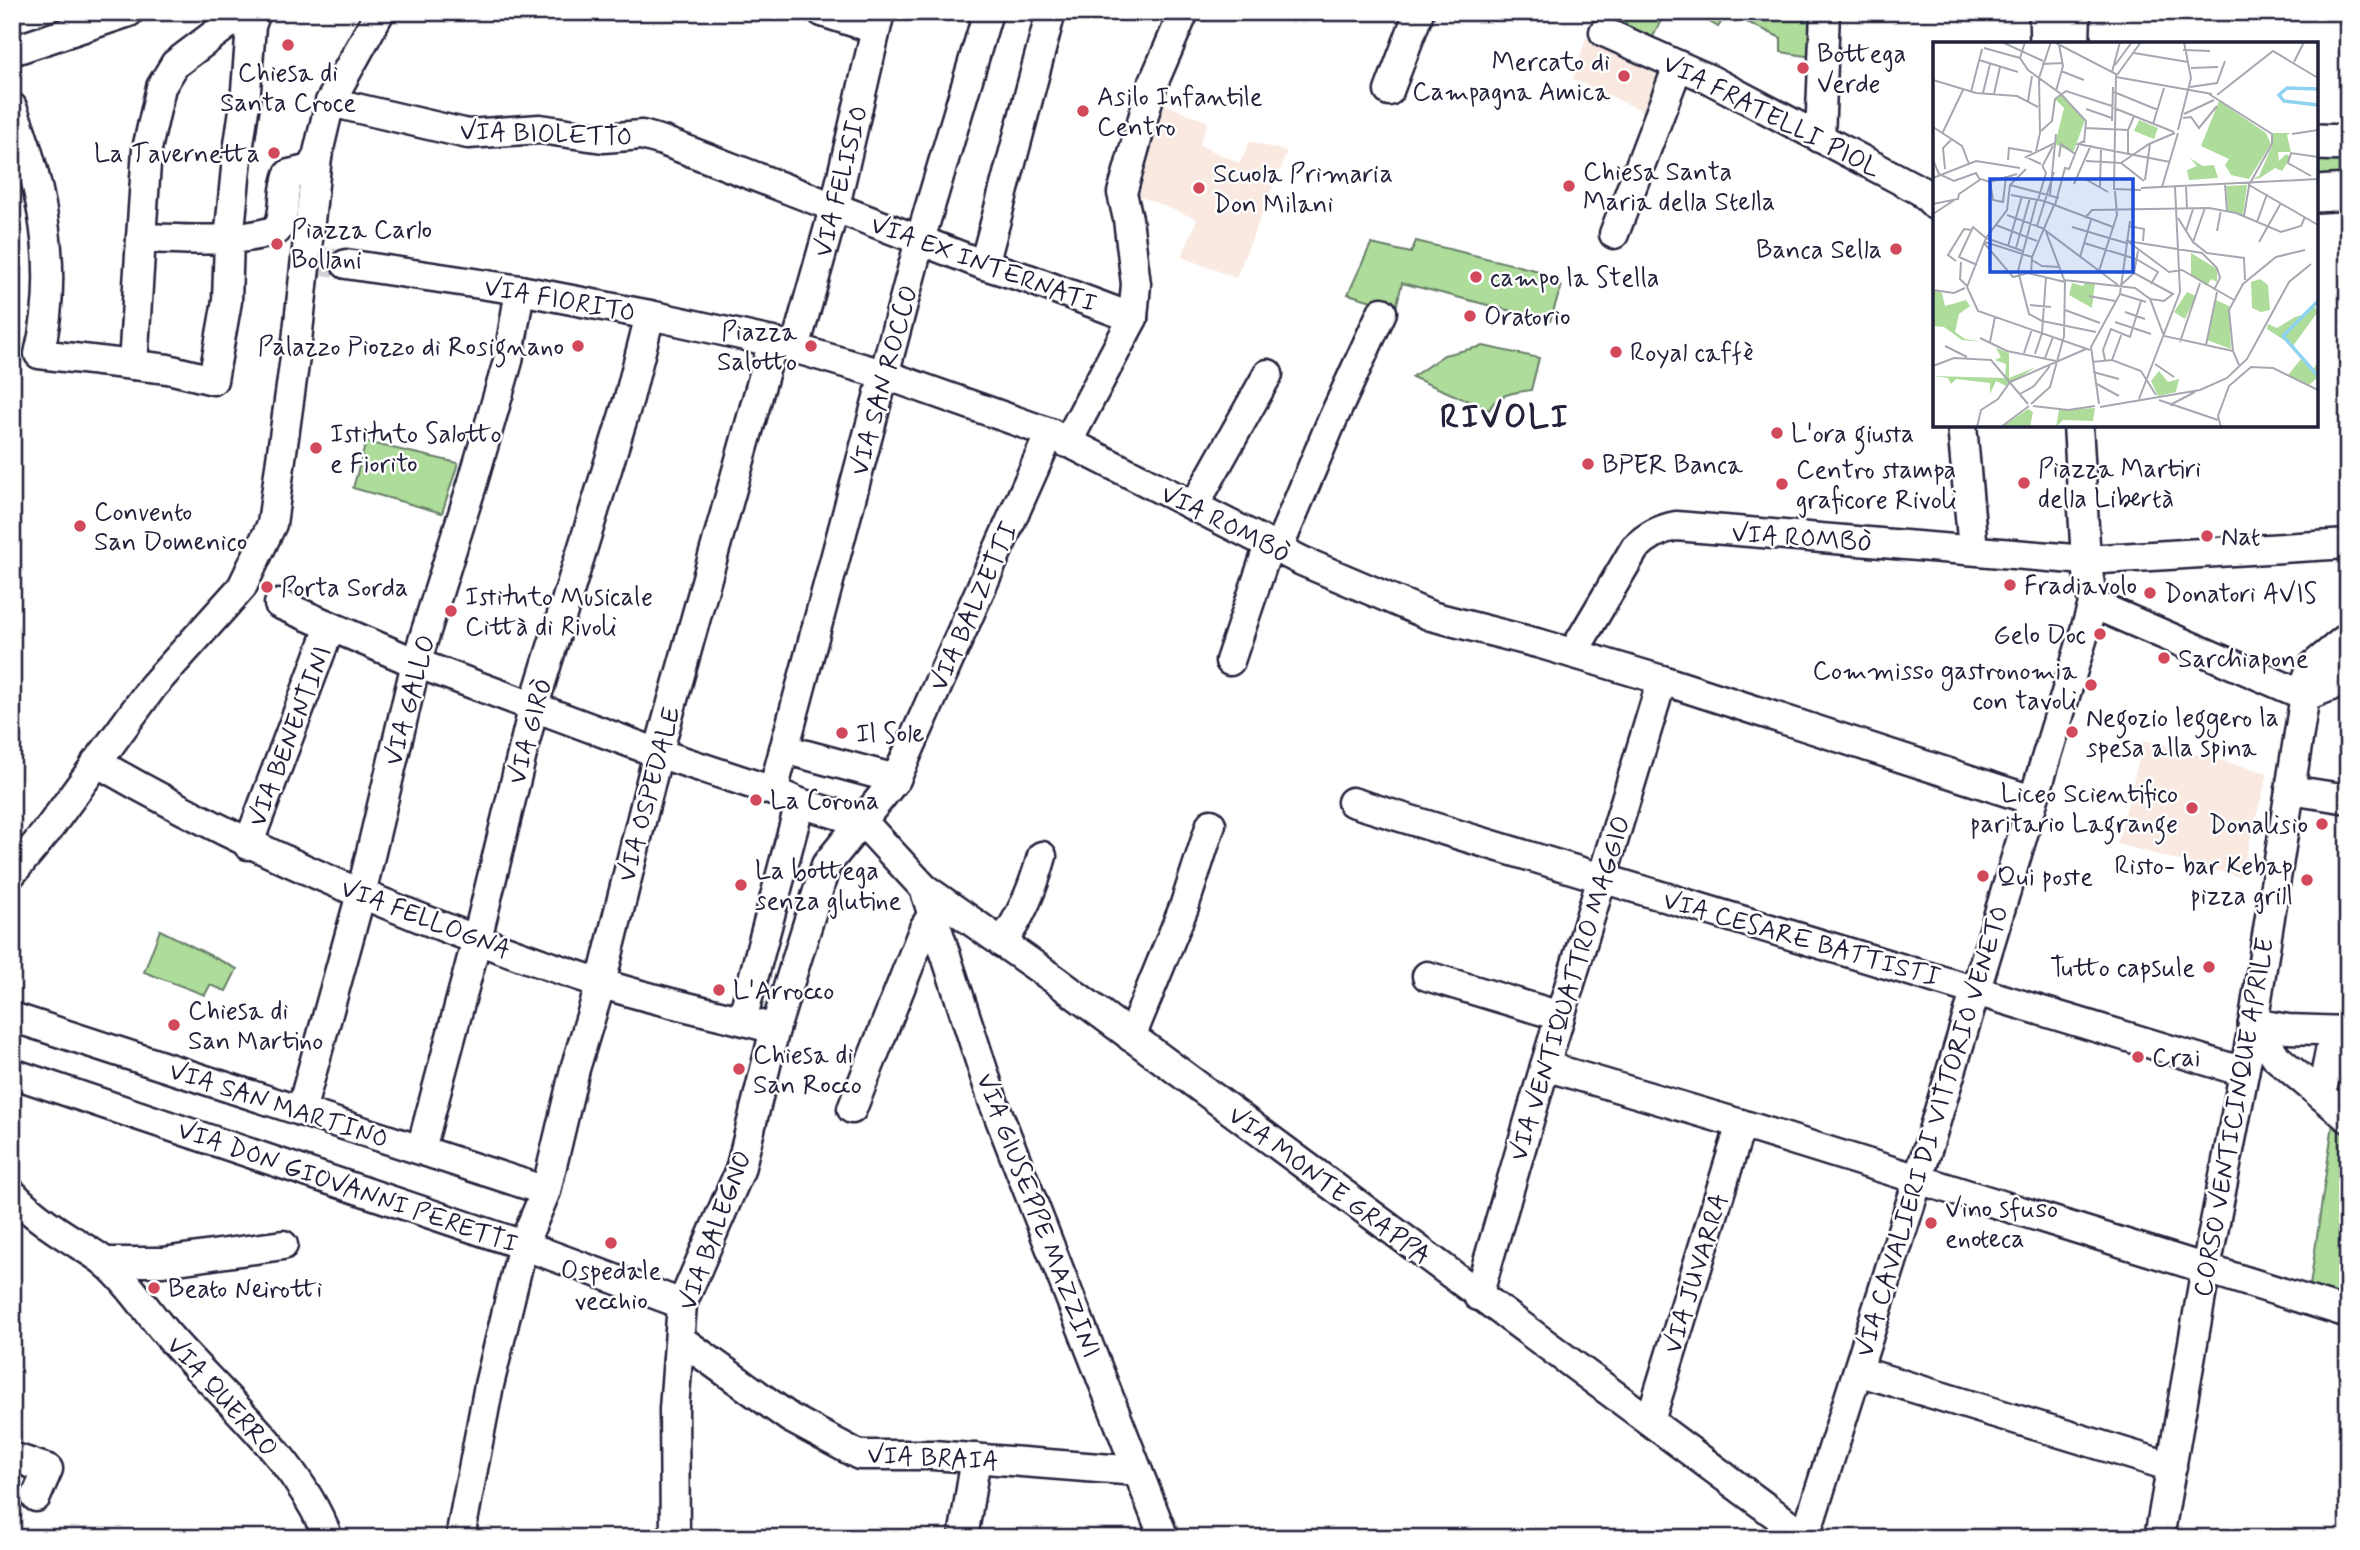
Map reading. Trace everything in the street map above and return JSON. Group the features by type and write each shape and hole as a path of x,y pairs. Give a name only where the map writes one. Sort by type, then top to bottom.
{"main road":[{"path":"2318,142 2348,143"},
{"path":"2318,194 2348,192"}],"street":[{"path":"12,51 129,12"},
{"path":"133,365 147,149 161,88 175,64 244,12"},
{"path":"12,107 43,208 48,245 50,282 39,354 168,369 213,380 227,301 229,240 251,26 256,12"},
{"path":"12,873 47,831 153,686 242,587 272,524 296,351 318,155 330,102 380,12"},
{"path":"822,12 878,20"},
{"name":"VIA SAN ROCCO","path":"773,791 920,240 988,12"},
{"path":"984,265 1051,12"},
{"path":"1133,318 1136,284 1122,193 1152,86 1184,12"},
{"path":"1389,91 1419,12"},
{"path":"1820,138 1825,12"},
{"name":"VIA FELISIO","path":"784,345 835,206 878,20"},
{"name":"VIA FRATELLI PIOL","path":"1604,32 1709,79 1921,191 1933,203"},
{"path":"1614,234 1678,66"},
{"name":"VIA BIOLETTO","path":"330,102 468,134 540,129 603,138 642,135 835,206"},
{"path":"141,238 229,240 254,238 277,230 281,225 289,174 310,169 318,155"},
{"name":"VIA EX INTERNATI","path":"835,206 984,265 1030,279 1133,318"},
{"name":"VIA FIORITO","path":"346,264 520,290 784,345"},
{"name":"VIA GALLO","path":"301,1111 361,894 416,663 508,361 520,290"},
{"path":"1230,661 1274,547 1382,312"},
{"name":"VIA GIRÒ","path":"421,1149 477,939 534,705 629,398 650,315"},
{"name":"VIA BALZETTI","path":"863,822 896,779 1059,438 1133,318"},
{"path":"784,345 886,374"},
{"name":"VIA OSPEDALE","path":"462,1538 489,1385 523,1245 546,1191 658,752 784,345"},
{"name":"VIA ROMBÒ","path":"886,374 1059,438 1274,547 1431,616 1573,653 1662,680 2032,800"},
{"path":"1194,506 1269,374"},
{"path":"1962,427 1973,550 2086,560 2348,544"},
{"path":"2078,427 2086,560 2093,604 2306,696 2329,687 2348,672"},
{"name":"VIA ROMBÒ","path":"1573,653 1635,548 1663,528 1676,526 1973,550"},
{"path":"279,604 416,663 800,803 863,822"},
{"name":"VIA CAVALIERI DI VITTORIO VENETO","path":"1806,1537 2093,604"},
{"name":"VIA BENENTINI","path":"248,845 330,626"},
{"name":"CORSO VENTICINQUE APRILE","path":"2160,1538 2206,1269 2253,1023 2308,676 2313,666 2348,638"},
{"name":"VIA VENTIQUATTRO MAGGIO","path":"1478,1296 1662,680"},
{"path":"784,749 896,779"},
{"name":"VIA FELLOGNA","path":"96,762 248,845 361,894 601,983 775,1029"},
{"path":"2290,790 2348,799"},
{"name":"VIA CESARE BATTISTI","path":"1352,802 1601,879 1974,988 2244,1072"},
{"path":"742,1020 800,803"},
{"name":"VIA MONTE GRAPPA","path":"863,822 929,901 1002,943 1806,1537"},
{"name":"VIA BALEGNO","path":"674,1538 674,1409 687,1293 740,1170 775,1029 826,865 863,822"},
{"path":"1131,1037 1184,906 1210,824"},
{"path":"1002,943 1032,893 1042,856"},
{"path":"852,1109 924,928 929,901"},
{"name":"VIA GIUSEPPE MAZZINI","path":"929,901 993,1101 1164,1538"},
{"path":"1427,976 1560,1016"},
{"name":"VIA SAN MARTINO","path":"12,1017 546,1191"},
{"path":"2253,1023 2288,1029 2341,1031 2324,1082 2330,1103"},
{"path":"2253,1023 2277,1058 2330,1103"},
{"path":"1545,1066 2348,1312"},
{"name":"VIA DON GIOVANNI PERETTI","path":"12,1073 523,1245 687,1293"},
{"name":"VIA JUVARRA","path":"1650,1422 1741,1124"},
{"name":"VIA QUERRO","path":"12,1193 44,1221 106,1262 170,1338 279,1458 321,1518 328,1538"},
{"path":"106,1262 163,1262 283,1245"},
{"name":"VIA BRAIA","path":"680,1339 790,1418 859,1455 933,1455 1137,1471"},
{"path":"1858,1371 2172,1467"},
{"path":"12,1457 48,1469 36,1497"},
{"path":"963,1538 976,1458"}],"shaded area":[{"name":"Mercato di Campagna Amica","path":"1586,38 1675,73 1658,118 1573,79"},
{"name":"Scuola Primaria Don Milani","path":"1150,98 1208,122 1199,145 1240,163 1250,141 1287,152 1236,278 1182,257 1197,219 1124,190"},
{"name":"Liceo Scientifico paritario Lagrange","path":"2144,740 2268,773 2240,877 2117,844"}],"green space":[{"path":"1601,12 1665,12 1650,43"},
{"path":"1693,12 1811,12 1812,57 1781,52 1781,38 1728,13 1718,27"},
{"path":"2318,158 2348,160 2348,180 2318,182"},
{"name":"campo la Stella","path":"1416,241 1543,272 1561,287 1550,321 1402,283 1396,308 1348,294 1371,244 1411,253"},
{"path":"1483,346 1539,358 1531,390 1501,397 1489,410 1412,377 1444,355"},
{"path":"366,442 458,463 442,513 353,488"},
{"path":"160,930 237,969 226,991 210,985 205,995 144,972"},
{"path":"2333,1123 2348,1136 2348,1304 2309,1293"}],"tunnel":[{"path":"307,259 346,264"}],"place":[{"name":"Chiesa di Santa Croce","path":"288,45"},
{"name":"Bottega Verde","path":"1803,68"},
{"name":"Mercato di Campagna Amica","path":"1624,76"},
{"name":"Asilo Infantile Centro","path":"1083,111"},
{"name":"La Tavernetta","path":"274,153"},
{"name":"Chiesa Santa Maria della Stella","path":"1569,186"},
{"name":"Scuola Primaria Don Milani","path":"1199,188"},
{"name":"Piazza Carlo Bollani","path":"277,244"},
{"name":"Banca Sella","path":"1896,249"},
{"name":"campo la Stella","path":"1476,277"},
{"name":"Oratorio","path":"1470,316"},
{"name":"Palazzo Piozzo di Rosignano","path":"578,346"},
{"name":"Piazza Salotto","path":"811,346"},
{"name":"Royal caffè","path":"1616,352"},
{"name":"L'ora giusta","path":"1777,433"},
{"name":"Istituto Salotto e Fiorito","path":"316,448"},
{"name":"BPER Banca","path":"1588,464"},
{"name":"Piazza Martiri della Libertà","path":"2024,483"},
{"name":"Centro stampa graficore Rivoli","path":"1782,484"},
{"name":"Convento San Domenico","path":"80,526"},
{"name":"Nat","path":"2207,536"},
{"name":"Fradiavolo","path":"2010,585"},
{"name":"Porta Sorda","path":"267,587"},
{"name":"Donatori AVIS","path":"2150,593"},
{"name":"Istituto Musicale Città di Rivoli","path":"451,611"},
{"name":"Gelo Doc","path":"2100,634"},
{"name":"Sarchiapone","path":"2164,658"},
{"name":"Commisso gastronomia con tavoli","path":"2091,685"},
{"name":"Negozio leggero la spesa alla spina","path":"2072,732"},
{"name":"Il Sole","path":"842,733"},
{"name":"La Corona","path":"756,800"},
{"name":"Liceo Scientifico paritario Lagrange","path":"2192,808"},
{"name":"Donalisio","path":"2322,824"},
{"name":"Qui poste","path":"1983,876"},
{"name":"Risto- bar Kebap pizza grill","path":"2307,880"},
{"name":"La bottega senza glutine","path":"741,885"},
{"name":"Tutto capsule","path":"2209,967"},
{"name":"L'Arrocco","path":"719,990"},
{"name":"Chiesa di San Martino","path":"174,1025"},
{"name":"Crai","path":"2138,1057"},
{"name":"Chiesa di San Rocco","path":"739,1069"},
{"name":"Vino sfuso enoteca","path":"1931,1223"},
{"name":"Ospedale vecchio","path":"611,1243"},
{"name":"Beato Neirotti","path":"154,1288"}],"district":[{"name":"RIVOLI","path":"1505,415"}]}
